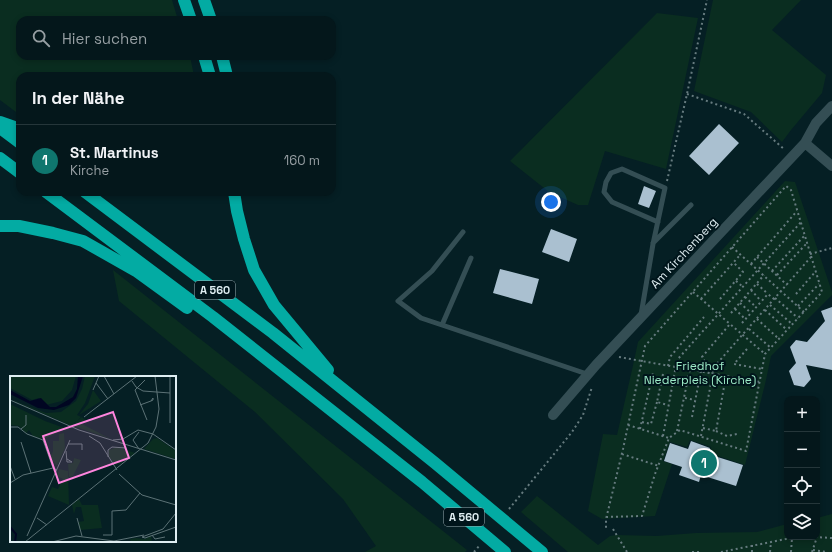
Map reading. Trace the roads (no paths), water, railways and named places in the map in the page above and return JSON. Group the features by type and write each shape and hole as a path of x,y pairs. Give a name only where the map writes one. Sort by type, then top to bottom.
{"highway":[{"path":"184,0 190,16"},
{"path":"204,0 210,16"},
{"path":"205,60 209,72"},
{"path":"223,60 226,72"},
{"path":"0,122 16,128"},
{"path":"0,128 16,140"},
{"path":"0,158 16,170"},
{"name":"A 560","path":"51,196 213,317 422,482 505,552"},
{"name":"A 560","path":"90,196 273,333 435,463 542,552"},
{"path":"235,196 244,239 254,270 274,305 344,390"},
{"path":"0,226 19,226 83,241 136,271 192,312 213,317"}],"street":[{"name":"Am Kirchenberg","path":"553,415 609,352 792,157 805,142 816,124 832,106"},
{"path":"805,142 832,166"}],"lane":[{"path":"641,318 652,244 658,222 666,188 622,169 611,173 606,182 604,192 612,202 658,222"},
{"path":"652,244 691,205"},
{"path":"463,232 432,271 398,301 421,318 588,375"},
{"path":"442,325 471,258"}],"place":[{"name":"St. Martinus","path":"704,463"}],"park label":[{"name":"Friedhof Niederpleis (Kirche)","path":"700,373"}]}
